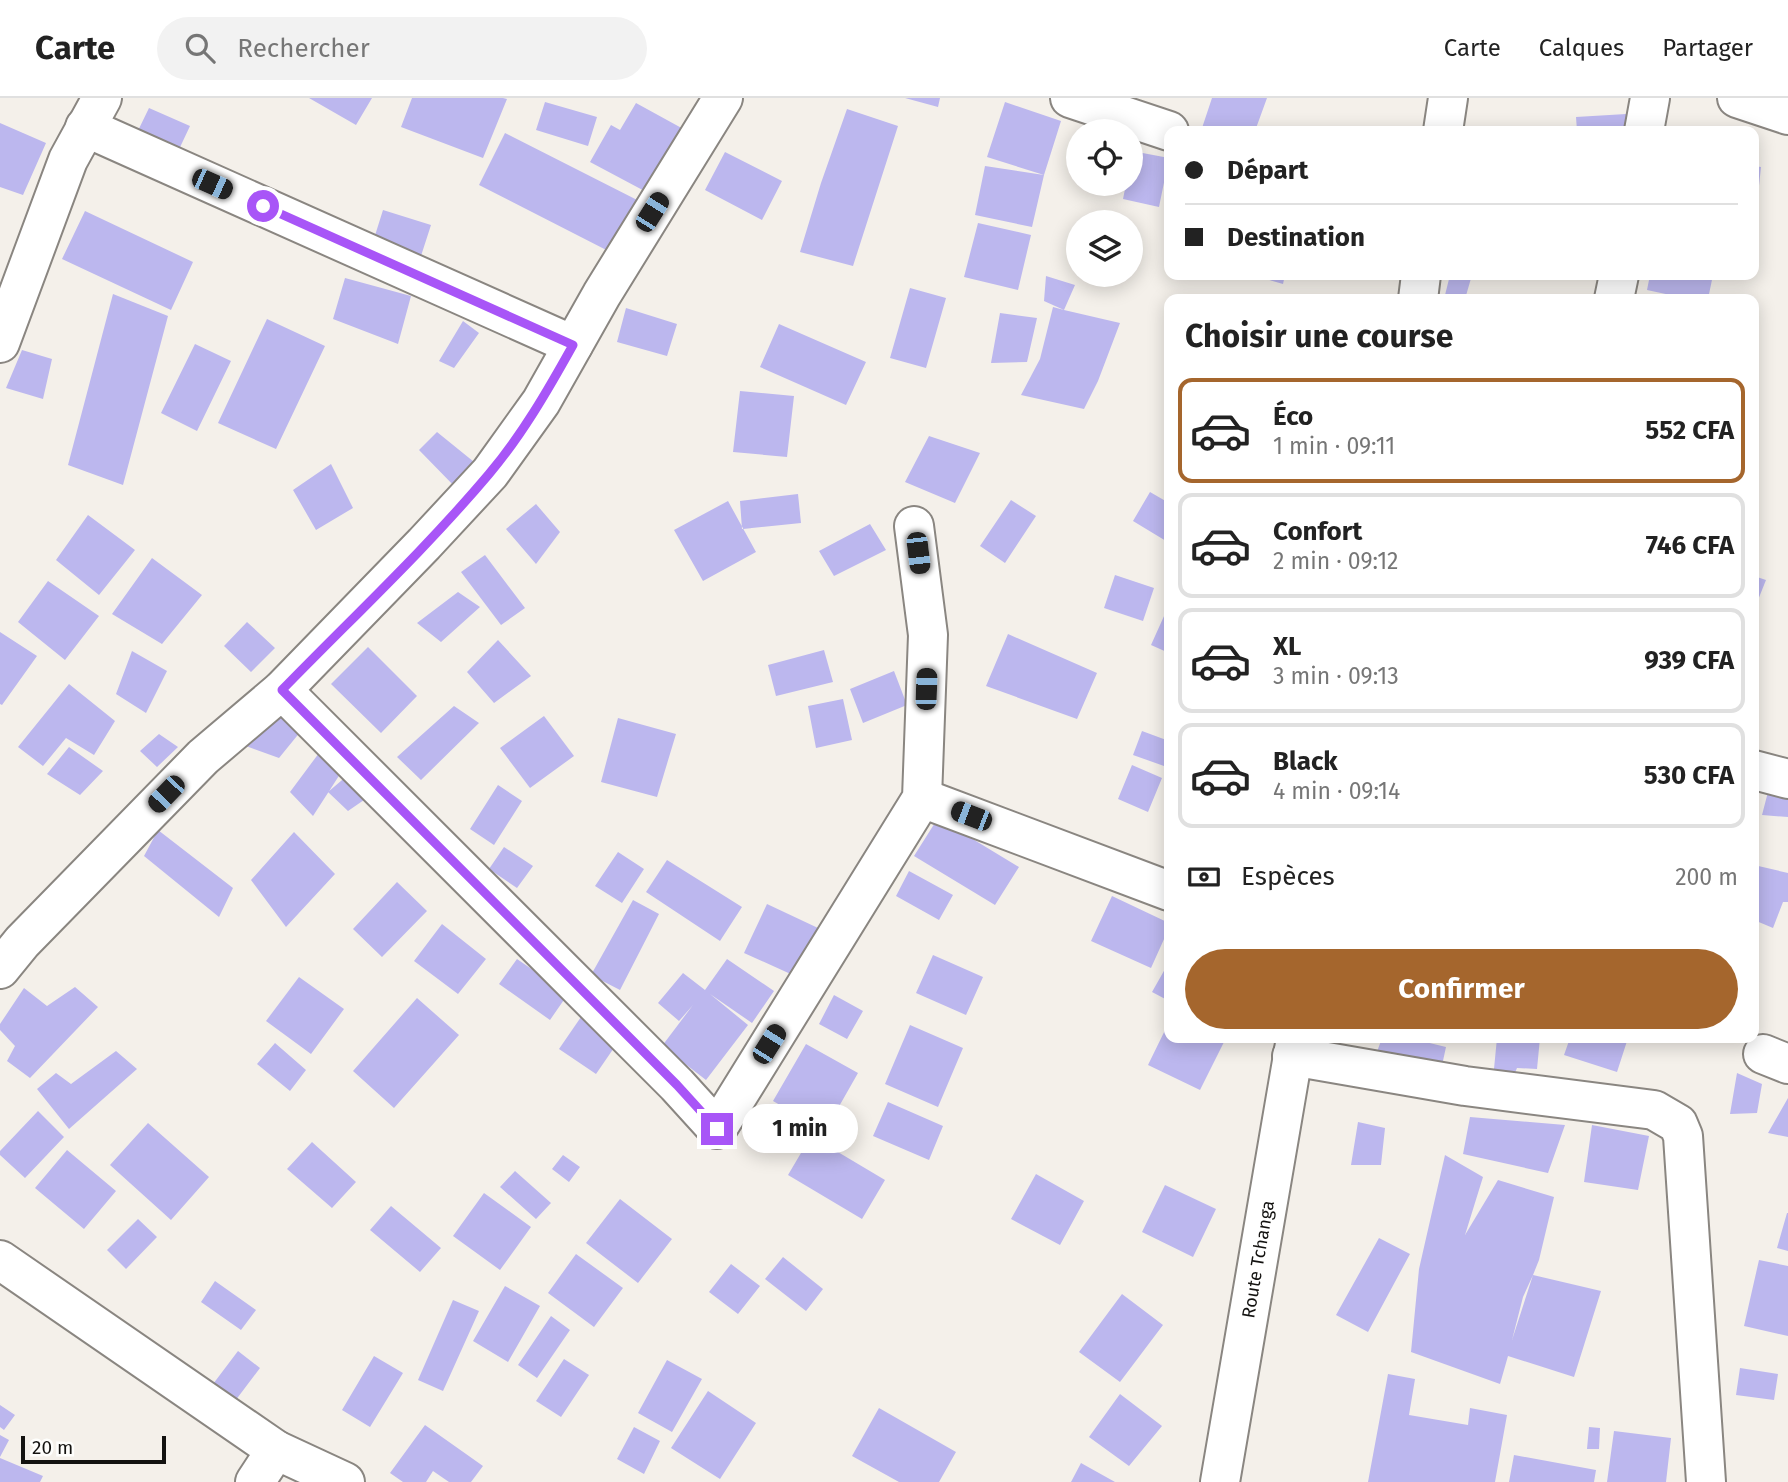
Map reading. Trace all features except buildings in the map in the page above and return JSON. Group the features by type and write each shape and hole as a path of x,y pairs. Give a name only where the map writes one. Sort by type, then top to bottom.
{"street":[{"path":"0,969 22,942 203,757 282,690 490,473 541,402 609,282 723,98"},
{"path":"1070,98 1164,129"},
{"path":"1444,126 1448,98"},
{"path":"1645,126 1650,98"},
{"path":"1737,98 1788,116"},
{"path":"0,343 68,160 94,113 573,345"},
{"path":"282,690 667,1075 717,1129 922,797 928,635 914,526"},
{"path":"1759,770 1788,779"},
{"path":"922,797 1164,889"},
{"path":"1294,1047 1465,1086 1654,1110 1678,1124 1683,1136 1706,1482"},
{"name":"Route Tchanga","path":"1220,1482 1294,1047"},
{"path":"0,1260 276,1450 345,1482"},
{"path":"255,1482 276,1450"}],"route":[{"path":"263,206 573,345 541,402 490,473 282,690 677,1085 717,1129"}]}
